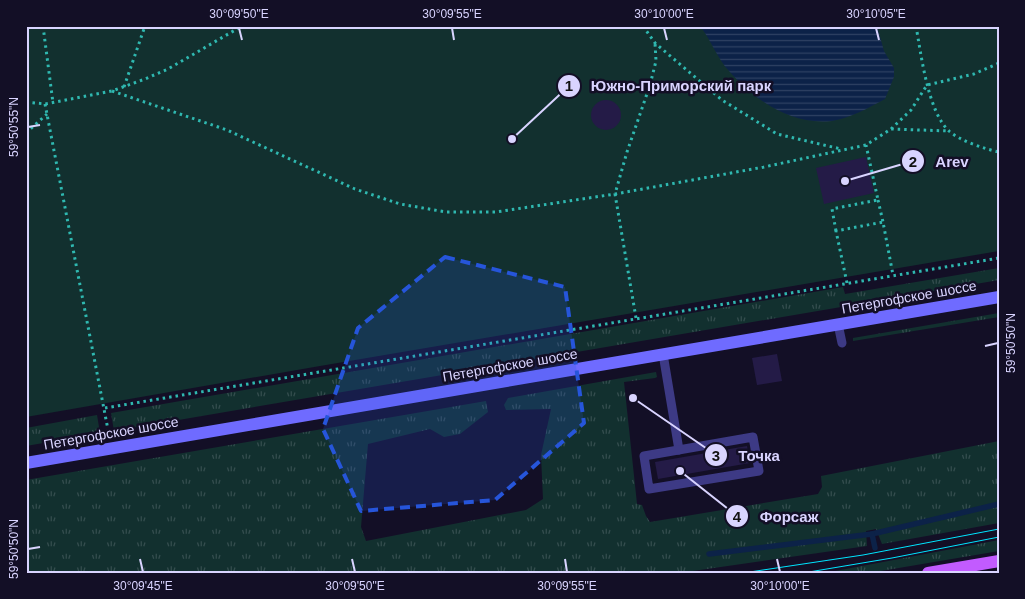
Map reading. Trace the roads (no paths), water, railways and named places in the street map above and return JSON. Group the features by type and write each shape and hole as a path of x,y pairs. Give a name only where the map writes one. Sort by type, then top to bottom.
{"main road":[{"path":"928,573 999,560"}],"street":[{"name":"Петергофское шоссе","path":"26,463 999,297"}],"lane":[{"path":"838,324 842,343"},
{"path":"663,354 679,450"},
{"path":"753,437 759,471 649,489 644,456 679,450 753,437"}],"water":[{"path":"700,26 877,26 884,51 894,68 894,77 885,99 846,118 832,121 803,119 775,109 750,92 725,66"}],"waterway":[{"path":"872,534 999,504"},
{"path":"709,554 872,534 875,548"}],"tram line":[{"path":"743,573 863,555 999,529"},
{"path":"803,573 999,537"}],"place":[{"name":"Южно-Приморский парк","path":"512,139"},
{"name":"Arev","path":"845,181"},
{"name":"Точка","path":"633,398"},
{"name":"Форсаж","path":"680,471"}]}
